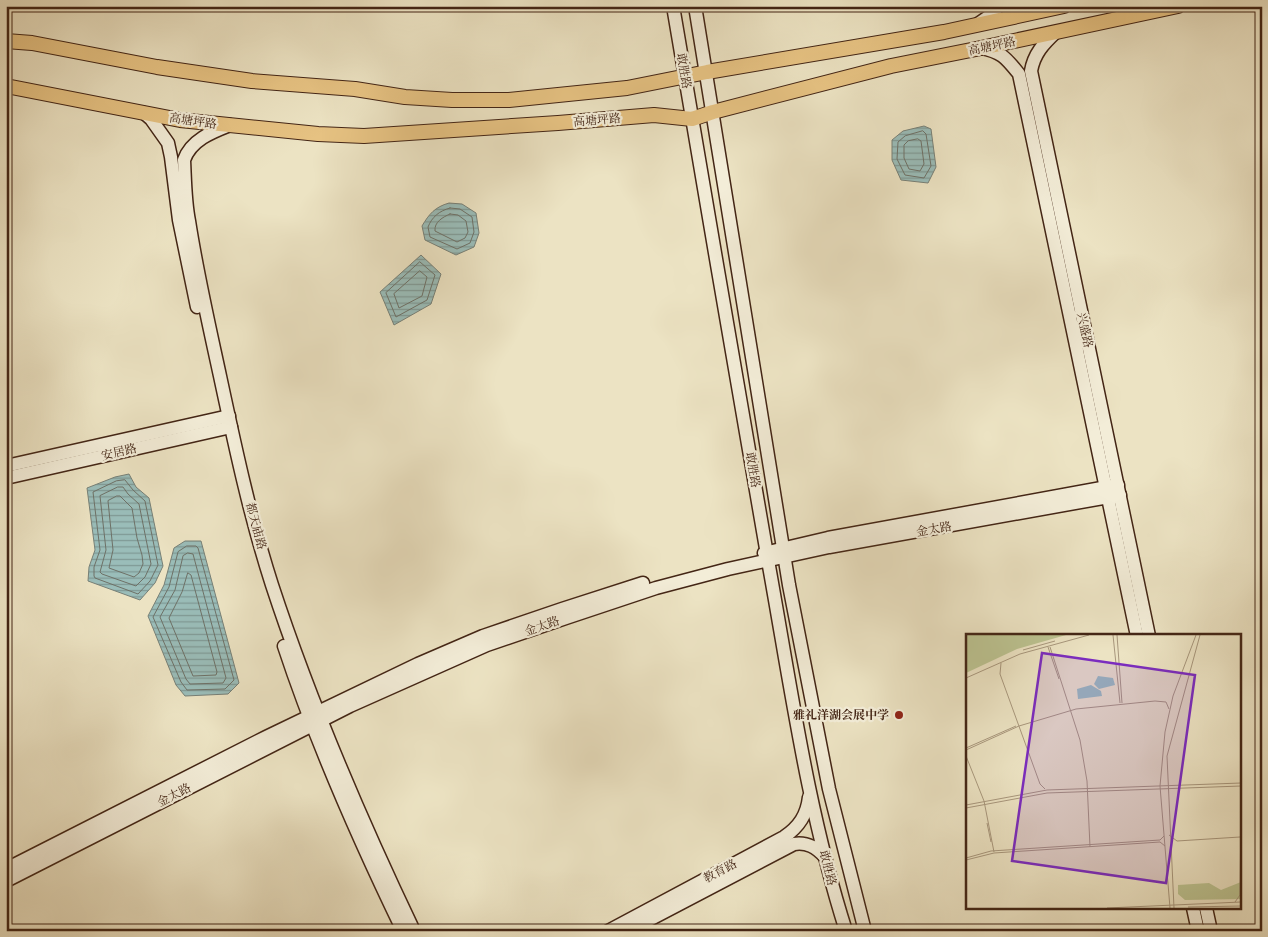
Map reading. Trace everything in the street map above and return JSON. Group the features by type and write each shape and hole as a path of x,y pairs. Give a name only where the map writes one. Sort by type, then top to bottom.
{"main road":[{"name":"高塘坪路","path":"6,86 180,120 318,134 364,136 654,115 692,119 891,66 1178,6"},
{"name":"高塘坪路","path":"6,41 212,76 452,100 509,100 635,87 707,72 978,25 1055,7"}],"street":[{"name":"敢胜路","path":"673,6 767,556 810,792 830,883 846,931"},
{"name":"敢胜路","path":"695,6 714,112 784,552 828,789 865,931"},
{"path":"978,25 999,6"},
{"name":"兴盛路","path":"1056,32 1038,50 1033,60 1031,71 1113,491 1137,634"},
{"name":"兴盛路","path":"981,48 1004,55 1019,74 1113,491 1149,634"},
{"name":"都天庙路","path":"144,113 151,119 168,143 179,220 226,422 272,583 315,719 372,868 403,931"},
{"name":"都天庙路","path":"226,422 188,220 184,160 186,153 199,140 230,125"},
{"name":"安居路","path":"6,466 226,422"},
{"name":"安居路","path":"6,478 226,422"},
{"name":"金太路","path":"6,881 418,664 483,636 653,580 784,552 1113,491"},
{"name":"金太路","path":"6,869 315,719"},
{"name":"都天庙路","path":"315,719 414,931"},
{"name":"教育路","path":"608,931 784,837 794,830 806,813 810,792"},
{"name":"教育路","path":"628,931 794,844 803,843 811,846 819,850 825,857"},
{"path":"1193,910 1198,931"},
{"path":"1206,910 1211,931"}],"water":[{"path":"924,126 931,129 936,167 928,183 901,180 892,160 892,140 903,131"},
{"path":"449,203 462,204 476,213 479,233 474,247 456,255 425,240 422,226 433,212"},
{"path":"421,255 441,274 431,304 394,325 380,292"},
{"path":"129,474 136,487 149,498 163,566 155,583 140,600 88,581 89,567 95,550 87,488 115,477"},
{"path":"185,541 201,541 239,683 228,694 185,696 176,685 148,616 164,585 174,548"}],"place":[{"name":"雅礼洋湖会展中学","path":"899,715"}]}
